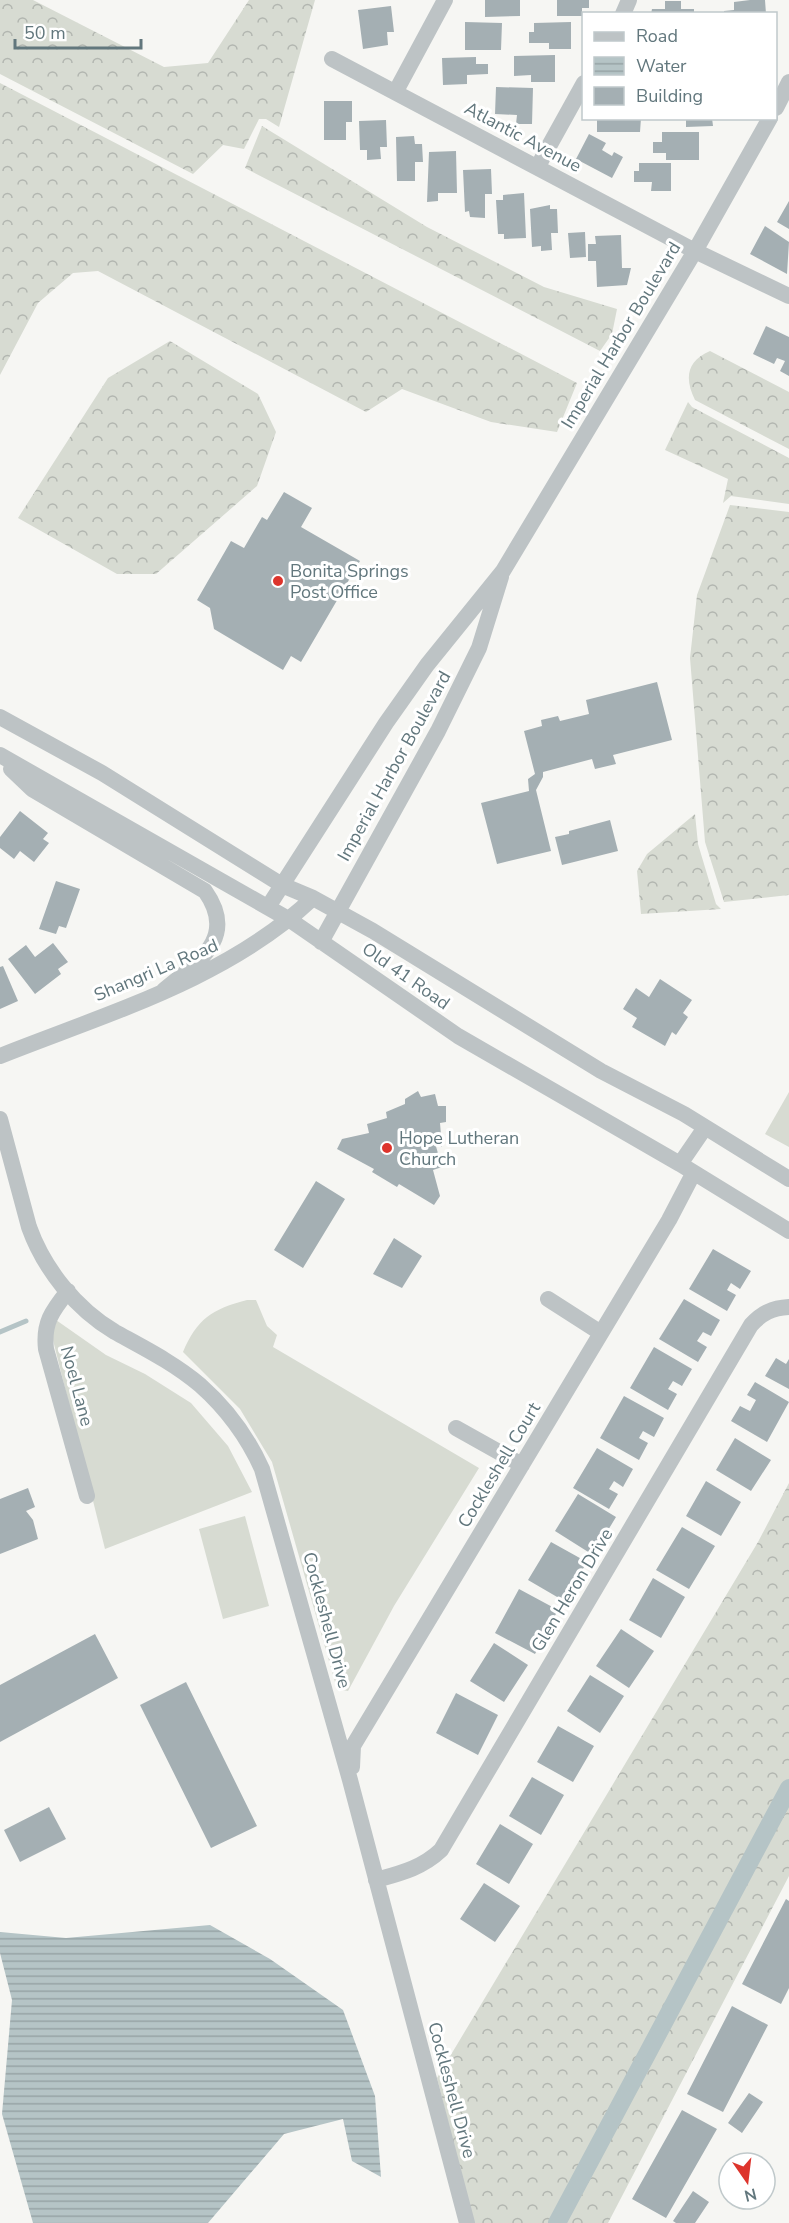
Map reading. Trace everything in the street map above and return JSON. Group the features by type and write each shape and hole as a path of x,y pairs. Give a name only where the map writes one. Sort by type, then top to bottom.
{"street":[{"path":"396,91 445,0"},
{"name":"Atlantic Avenue","path":"332,59 695,250 789,296"},
{"path":"777,106 789,82"},
{"path":"538,166 582,87"},
{"name":"Imperial Harbor Boulevard","path":"268,907 386,723 427,665 503,570 695,250 769,120"},
{"name":"Imperial Harbor Boulevard","path":"321,942 438,731 479,648 503,570"},
{"name":"Old 41 Road","path":"0,717 102,773 282,885 339,912 601,1071 684,1114 704,1129 789,1179"},
{"path":"0,757 32,789 205,891 214,903 218,920 213,945 203,957 162,991"},
{"name":"Old 41 Road","path":"0,757 290,920 458,1036 789,1231"},
{"name":"Shangri La Road","path":"0,1056 204,974 246,951 290,920 313,898"},
{"name":"Cockleshell Drive","path":"0,1119 35,1244 55,1277 112,1330 153,1352 200,1385 233,1421 256,1456 271,1492 467,2223"},
{"name":"Cockleshell Court","path":"350,1780 353,1746 601,1333 687,1169 704,1129"},
{"name":"Noel Lane","path":"68,1291 48,1316 44,1332 46,1349 87,1496"},
{"path":"548,1299 601,1333"},
{"name":"Glen Heron Drive","path":"376,1880 412,1870 429,1862 441,1850 751,1325 761,1314 775,1308 789,1307"},
{"path":"456,1428 522,1466"}],"green space":[{"path":"0,0 33,0 164,67 208,63 249,0 315,0 279,127 266,119 259,119 244,149 223,145 193,174 0,74"},
{"path":"0,83 577,383 557,432 491,422 402,389 366,412 98,271 73,273 38,303 0,375"},
{"path":"262,126 427,227 544,287 617,309 612,334 600,351 245,168"},
{"path":"170,341 258,394 276,432 257,486 156,574 117,574 18,518 108,378"},
{"path":"710,351 789,392 789,449 695,400 689,384 690,371 696,360"},
{"path":"688,402 692,407 789,458 789,504 731,496 723,503 728,479 665,450"},
{"path":"730,505 789,512 789,895 724,902 705,842 690,658 697,595"},
{"path":"695,814 698,844 716,904 721,909 641,914 637,871 647,854"},
{"path":"789,1092 789,1147 765,1134"},
{"path":"247,1300 256,1300 267,1326 277,1335 273,1347 479,1468 394,1606 348,1691 337,1689 272,1462 240,1409 183,1352 194,1331 207,1317 224,1307"},
{"path":"56,1320 106,1355 145,1374 191,1403 228,1446 252,1492 105,1549 51,1332"},
{"path":"789,1483 789,1876 608,2223 473,2223 437,2078 758,1542"},
{"path":"245,1516 269,1606 223,1619 199,1529"}],"water":[{"path":"210,1925 270,1959 343,2010 375,2096 381,2177 352,2161 343,2119 284,2134 208,2223 33,2223 2,2114 12,2000 0,1953 0,1932 66,1938"}],"building":[{"path":"485,0 520,0 520,16 485,17"},
{"path":"557,0 589,0 589,8 582,8 582,16 557,16"},
{"path":"765,0 766,12 724,12 734,10 734,2"},
{"path":"665,1 681,1 681,9 694,9 694,12 651,12 652,9 665,9"},
{"path":"391,6 394,32 387,32 388,45 363,49 358,10"},
{"path":"465,22 502,23 501,50 465,50"},
{"path":"571,22 571,49 549,49 549,43 529,43 529,32 534,32 534,23"},
{"path":"555,55 555,82 531,82 531,75 514,76 514,56"},
{"path":"476,57 476,64 488,64 488,74 467,75 467,84 443,85 442,58"},
{"path":"496,87 533,88 532,124 516,124 517,115 495,114"},
{"path":"324,101 352,101 352,122 346,122 346,140 324,140"},
{"path":"386,120 387,147 380,147 381,159 367,160 367,150 360,150 359,121"},
{"path":"597,120 641,120 640,132 597,132"},
{"path":"686,120 712,120 713,126 686,127"},
{"path":"662,132 699,132 699,160 666,160 666,153 653,153 653,142 662,142"},
{"path":"589,134 606,143 602,150 612,156 614,152 623,157 612,178 576,159"},
{"path":"414,136 415,144 422,144 423,162 415,162 415,181 397,181 396,137"},
{"path":"456,151 457,193 438,193 438,201 427,202 429,152"},
{"path":"639,163 671,163 671,191 651,191 652,182 634,182 634,171 639,171"},
{"path":"491,169 492,194 485,194 485,218 470,217 469,211 465,212 463,170"},
{"path":"524,193 526,238 504,239 504,234 498,234 496,200 503,200 503,195"},
{"path":"789,201 789,229 777,222"},
{"path":"550,205 550,209 557,209 558,233 551,233 552,250 541,251 541,246 532,247 530,209"},
{"path":"765,226 789,242 787,274 750,254"},
{"path":"585,232 586,257 570,258 568,233"},
{"path":"621,235 622,268 631,268 627,285 597,287 596,261 588,261 588,244 596,244 595,236"},
{"path":"766,326 789,337 789,376 780,371 785,361 777,358 774,364 753,354"},
{"name":"Bonita Springs Post Office","path":"284,492 312,508 301,527 360,561 301,662 291,656 283,670 214,629 210,608 197,600 231,541 244,548 262,517 267,520"},
{"path":"657,682 672,740 613,755 616,764 595,769 592,759 543,772 543,777 536,790 551,851 497,864 481,803 529,791 528,779 535,774 524,731 542,726 541,720 558,716 560,721 589,714 586,700"},
{"path":"20,811 48,833 43,839 49,843 34,862 20,851 14,859 0,848 0,837"},
{"path":"610,820 618,851 562,865 555,837"},
{"path":"56,881 80,889 66,928 59,926 56,934 39,929"},
{"path":"53,943 68,962 58,969 61,974 35,994 8,959 26,945 35,957"},
{"path":"3,966 18,1001 0,1009 0,967"},
{"path":"660,979 692,1000 683,1013 688,1017 676,1035 672,1032 665,1046 632,1027 637,1018 623,1009 636,988 649,997"},
{"name":"Hope Lutheran Church","path":"418,1091 421,1097 435,1094 438,1106 446,1106 446,1122 440,1123 442,1147 435,1143 442,1167 433,1170 440,1196 434,1205 399,1184 397,1187 372,1172 374,1169 337,1149 342,1139 369,1133 367,1124 387,1118 386,1112 405,1104 405,1099"},
{"path":"316,1181 345,1199 303,1268 274,1250"},
{"path":"394,1238 422,1256 402,1288 373,1274"},
{"path":"713,1249 751,1271 740,1289 731,1283 727,1290 736,1295 727,1311 689,1289"},
{"path":"684,1299 720,1320 711,1336 703,1332 697,1341 707,1347 698,1362 659,1339"},
{"path":"654,1347 692,1369 682,1386 673,1381 668,1389 677,1394 668,1410 630,1388"},
{"path":"776,1358 786,1364 789,1359 789,1389 765,1376"},
{"path":"755,1382 789,1402 767,1442 731,1421 740,1406 750,1411 756,1400 747,1395"},
{"path":"624,1396 664,1418 654,1437 643,1431 639,1438 648,1443 639,1460 600,1438"},
{"path":"735,1438 771,1460 751,1491 716,1470"},
{"path":"597,1448 633,1469 623,1487 614,1481 609,1489 618,1494 609,1509 573,1488"},
{"path":"706,1481 741,1502 721,1536 686,1516"},
{"path":"28,1488 35,1507 26,1511 33,1520 38,1539 0,1554 0,1499"},
{"path":"578,1494 616,1517 593,1555 555,1531"},
{"path":"682,1527 715,1546 689,1589 656,1570"},
{"path":"551,1542 587,1562 564,1601 528,1580"},
{"path":"653,1578 685,1597 661,1638 629,1620"},
{"path":"519,1589 558,1610 535,1654 495,1633"},
{"path":"621,1629 654,1651 629,1688 596,1666"},
{"path":"95,1634 118,1678 0,1742 0,1685"},
{"path":"494,1643 528,1665 504,1702 470,1681"},
{"path":"590,1675 624,1696 600,1733 567,1711"},
{"path":"186,1682 257,1826 211,1848 140,1705"},
{"path":"456,1693 498,1715 478,1755 436,1733"},
{"path":"558,1726 594,1746 573,1782 537,1762"},
{"path":"532,1777 564,1795 541,1835 509,1816"},
{"path":"49,1807 66,1839 20,1862 4,1830"},
{"path":"500,1824 533,1844 509,1884 476,1864"},
{"path":"484,1883 520,1906 495,1942 460,1919"},
{"path":"786,1899 789,1901 789,1988 781,2004 742,1984"},
{"path":"732,2006 768,2025 723,2112 687,2094"},
{"path":"749,2093 763,2102 742,2133 728,2123"},
{"path":"682,2110 717,2129 666,2218 632,2199"},
{"path":"693,2191 709,2202 695,2223 676,2223 673,2221"}],"waterway":[{"path":"0,1332 26,1321"},
{"path":"557,2223 789,1788"}],"place":[{"name":"Bonita Springs Post Office","path":"278,581"},
{"name":"Hope Lutheran Church","path":"387,1148"}]}
